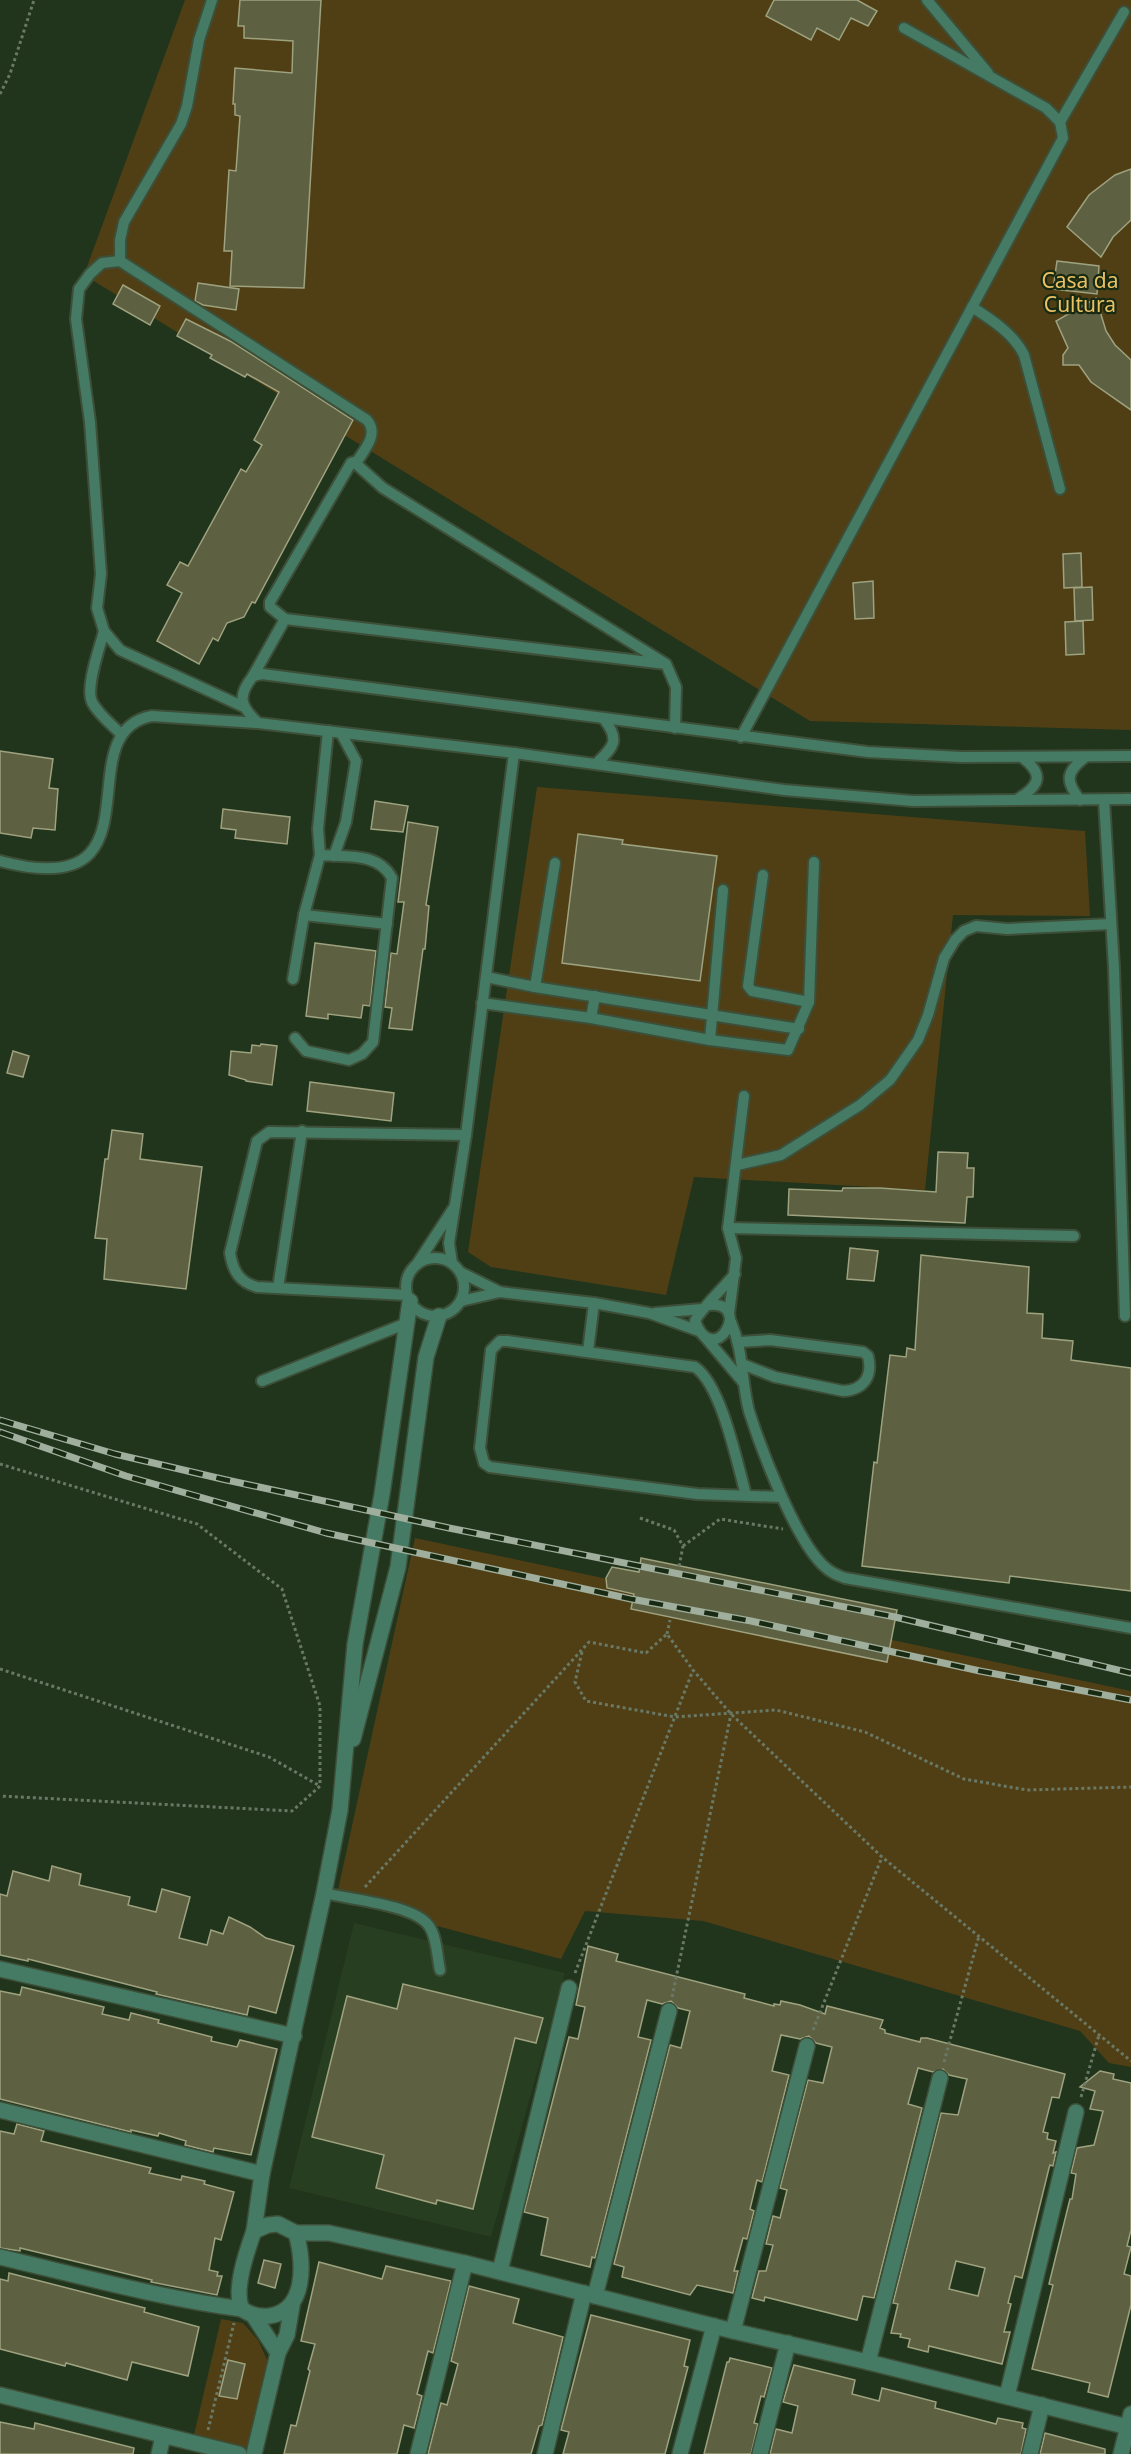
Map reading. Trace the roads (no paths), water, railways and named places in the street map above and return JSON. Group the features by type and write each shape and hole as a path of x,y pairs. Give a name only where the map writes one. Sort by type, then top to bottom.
{"street":[{"path":"278,2353 244,2311 237,2294 254,2231 262,2174 294,2036 340,1810 355,1644 382,1494 409,1298"},
{"path":"344,1774 398,1567 426,1358 439,1316"},
{"path":"0,1969 294,2036"},
{"path":"500,2271 569,1988"},
{"path":"545,2454 669,2011"},
{"path":"734,2331 807,2046"},
{"path":"868,2362 940,2078"},
{"path":"0,2110 262,2174"},
{"path":"1007,2396 1076,2112"},
{"path":"254,2231 268,2225 278,2224 296,2233 328,2233 500,2271 734,2331 1042,2405 1129,2420 1121,2454"},
{"path":"254,2454 278,2353 286,2335 302,2264 296,2233"},
{"path":"0,2257 135,2290 244,2311 274,2315 292,2306"},
{"path":"418,2454 465,2263"},
{"path":"680,2454 714,2326"},
{"path":"760,2454 788,2343"},
{"path":"0,2395 239,2454"},
{"path":"1030,2454 1042,2405"},
{"path":"159,2454 164,2436"}],"lane":[{"path":"120,261 120,240 124,222 181,124 187,106 199,39 212,0"},
{"path":"927,0 992,78"},
{"path":"1060,122 1124,12"},
{"path":"741,736 1063,138 1060,122 1046,108 904,28"},
{"path":"258,723 244,706 120,650 104,631 97,608 101,574 91,434 76,319 79,290 90,274 102,263 120,261 367,420 372,426 373,434 357,463"},
{"path":"972,307 990,318 1019,344 1060,489"},
{"path":"666,664 285,619 270,607 270,602 351,463 357,463 383,488 666,664 676,687 675,728"},
{"path":"244,706 243,692 285,619"},
{"path":"104,631 91,681 91,700 103,717 121,734"},
{"path":"253,676 262,674 867,752 921,756 1023,758 1131,756"},
{"path":"0,861 53,870 75,865 88,855 99,840 104,823 115,746 129,724 139,718 152,716 258,723 328,731 514,753 795,791 913,801 1131,799"},
{"path":"596,764 612,747 614,737 612,729 604,719"},
{"path":"293,979 304,915 320,855 318,829 328,731"},
{"path":"334,856 346,822 356,762 341,733"},
{"path":"452,1263 449,1243 466,1135 514,753"},
{"path":"1017,799 1035,786 1037,779 1036,771 1023,758"},
{"path":"1080,800 1071,789 1069,782 1075,765 1084,758"},
{"path":"1104,800 1111,924 1125,1316"},
{"path":"295,1038 306,1051 349,1060 362,1054 373,1042 392,878 383,865 371,859 320,855"},
{"path":"482,1003 591,1018 710,1040 788,1050 809,1002 814,862"},
{"path":"535,987 555,863"},
{"path":"763,875 748,986 752,991 809,1002"},
{"path":"710,1040 723,890"},
{"path":"304,915 387,924"},
{"path":"737,1165 781,1155 860,1105 890,1080 918,1040 928,1015 944,958 955,940 964,931 976,926 1007,929 1111,924"},
{"path":"486,977 535,987 799,1029"},
{"path":"591,1018 595,996"},
{"path":"461,1301 500,1292 594,1303 649,1313 713,1339 721,1337 729,1330 735,1273 736,1258 728,1227 744,1096"},
{"path":"409,1298 257,1287 246,1284 232,1268 230,1253 257,1141 269,1132 302,1131 466,1135"},
{"path":"278,1288 302,1131"},
{"path":"455,1207 407,1278 409,1298 418,1310 428,1315 439,1316 452,1311 461,1301 464,1288 460,1272"},
{"path":"728,1227 1074,1236"},
{"path":"417,1264 428,1259 440,1258 452,1263 460,1272 500,1292"},
{"path":"735,1273 695,1321 702,1334 744,1382"},
{"path":"588,1351 594,1303"},
{"path":"649,1313 716,1305 723,1308 730,1318 739,1342 749,1411 781,1497 816,1558 833,1573 845,1578 1131,1628"},
{"path":"262,1381 407,1323"},
{"path":"739,1342 770,1340 863,1352 868,1356 869,1362 866,1380 861,1388 855,1391 843,1391 775,1377 742,1364"},
{"path":"746,1495 717,1397 700,1370 687,1365 507,1341 500,1341 491,1350 480,1448 484,1463 511,1471 697,1494 781,1497"},
{"path":"324,1893 404,1910 421,1918 433,1933 440,1970"}],"railway":[{"path":"0,1420 115,1454 222,1479 449,1528 895,1617 1131,1673"},
{"path":"0,1432 126,1476 326,1533 631,1599 751,1621 980,1671 1131,1700"}],"park label":[{"name":"Casa da Cultura","path":"1080,292"}]}
